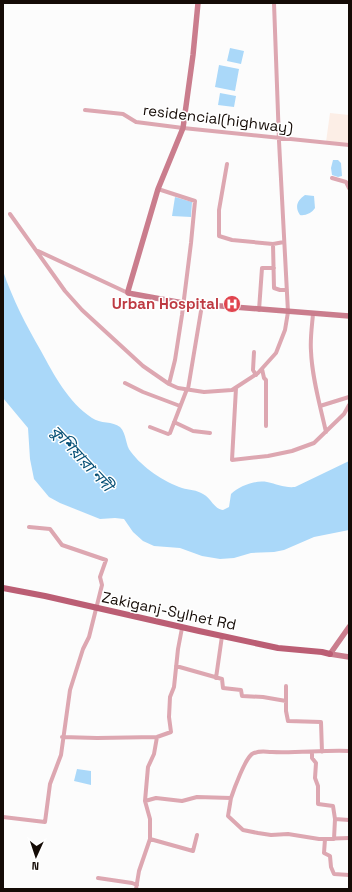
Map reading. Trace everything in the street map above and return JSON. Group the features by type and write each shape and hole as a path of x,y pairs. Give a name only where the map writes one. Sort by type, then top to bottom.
{"main road":[{"name":"Zakiganj-Sylhet Rd","path":"3,588 278,648 330,654"}],"street":[{"path":"128,293 158,189 183,128 193,55 198,3"},
{"path":"10,214 65,291 82,310 143,366 169,384 178,388 204,392 232,390 256,375 276,353 285,330 288,312 274,3"},
{"name":"residencial(highway)","path":"85,110 123,114 136,122 349,145"},
{"path":"227,164 219,210 219,236 232,240 273,244 284,242"},
{"path":"332,178 346,182 349,188"},
{"path":"158,189 195,201 190,255 179,339 169,384"},
{"path":"273,244 274,288 287,290"},
{"path":"37,251 128,293 202,305 349,316"},
{"path":"259,310 262,268 274,268"},
{"path":"150,427 168,434 172,430 187,389 202,305"},
{"path":"313,314 311,355 326,432"},
{"path":"254,352 253,370 256,375"},
{"path":"262,369 266,380 266,426"},
{"path":"125,383 143,392 180,406"},
{"path":"236,388 232,460 268,456 292,451 314,443 344,414 349,405"},
{"path":"320,406 349,397"},
{"path":"174,422 193,431 210,433"},
{"path":"3,816 45,822 50,784 61,755 62,737 73,677 82,649 90,637 102,585 100,577 106,560 62,545 50,529 29,527"},
{"path":"349,627 330,654 349,657"},
{"path":"62,737 157,737 171,732 169,717 170,697 174,687 182,628"},
{"path":"216,678 222,636"},
{"path":"176,666 222,679 223,688 241,690 242,696 263,697 286,701"},
{"path":"286,686 286,711 288,721 321,722 322,752"},
{"path":"136,887 141,864 150,839 150,819 145,800 148,767 154,754 157,737"},
{"path":"349,751 258,751 250,755 234,788 228,816 244,830 271,835 288,834 325,839 349,838"},
{"path":"312,752 312,758 316,763 315,778 318,786 318,804 333,806 335,819 334,838"},
{"path":"145,800 156,798 182,801 197,797 231,798"},
{"path":"335,819 349,820"},
{"path":"150,839 193,851 198,835"},
{"path":"325,839 324,853 330,856 331,867 334,874 349,875"},
{"path":"98,878 132,883 136,887"}],"shaded area":[{"path":"330,113 349,115 349,144 326,142"}],"water":[{"path":"230,48 244,51 241,64 227,61"},
{"path":"219,65 239,69 235,91 215,87"},
{"path":"220,93 236,96 234,107 218,105"},
{"path":"333,160 338,160 341,163 342,176 338,177 332,175 331,168"},
{"path":"305,195 314,196 315,208 308,214 300,215 297,206 300,199"},
{"path":"175,197 192,202 191,217 172,216"},
{"name":"কুশিয়ারা নদী","path":"3,271 25,322 62,388 83,412 95,420 114,424 120,427 124,433 129,449 147,468 161,478 175,485 201,493 206,496 217,508 223,510 229,507 231,494 248,484 267,482 295,487 349,461 349,530 314,537 284,550 251,553 234,558 220,559 202,556 180,548 154,546 143,541 133,532 124,519 100,519 49,497 34,479 30,459 28,428 3,398"},
{"path":"77,769 91,771 91,785 74,781"}],"place":[{"name":"Urban Hospital","path":"232,304"}]}
